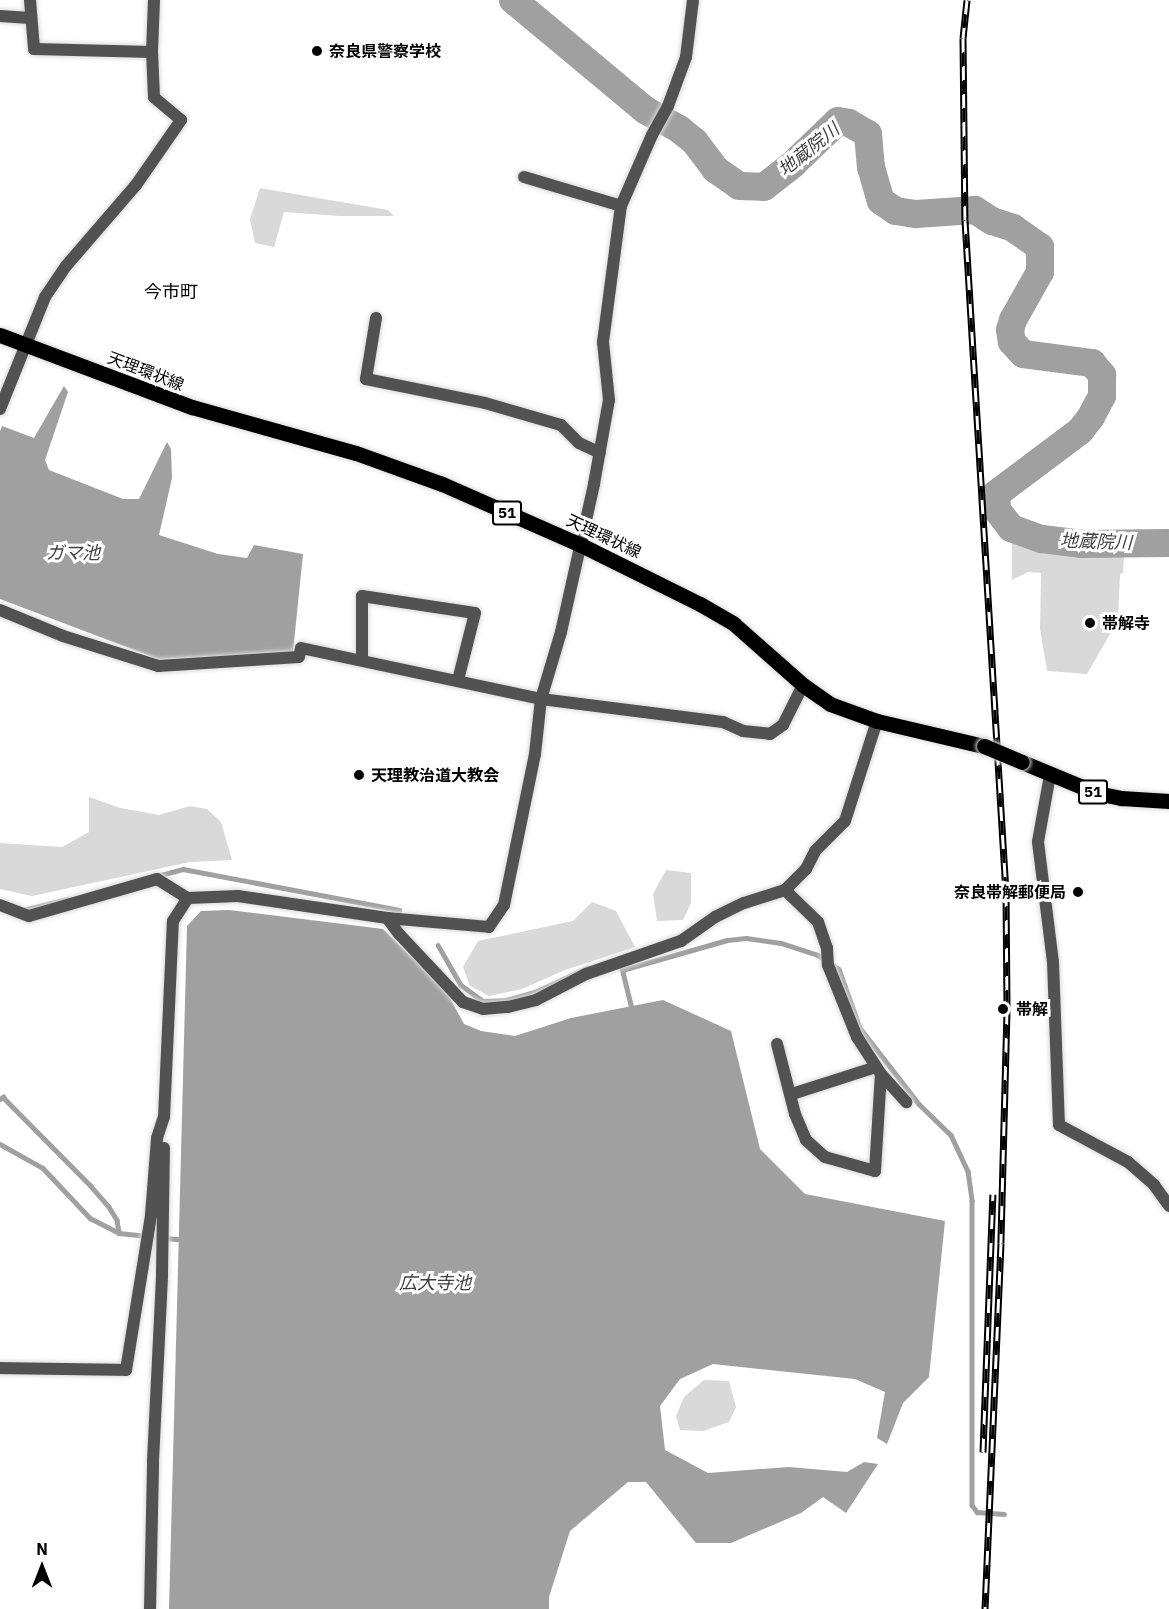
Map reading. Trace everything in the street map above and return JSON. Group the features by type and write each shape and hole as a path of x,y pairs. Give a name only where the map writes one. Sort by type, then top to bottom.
{"main road":[{"name":"天理環状線","path":"0,335 192,407 356,453 431,480 581,545 642,573 734,624 802,685 830,704 877,721 984,747 1097,793 1121,798 1169,801"}],"street":[{"path":"30,0 34,49 152,52"},
{"path":"0,409 45,297 66,266 136,185 181,120 154,97 152,52 154,0"},
{"path":"0,905 29,916 157,879 188,898 238,896 387,918 489,927 504,904 535,754 541,699 561,632 600,453 609,400 603,342 621,207 651,135 668,106 686,57 693,0"},
{"path":"0,16 30,18"},
{"path":"524,177 621,207"},
{"path":"376,318 366,379 485,403 561,425 579,443 600,453"},
{"path":"362,659 362,596 475,613 458,680"},
{"path":"0,610 63,636 158,666 299,657 301,648 362,659 541,699 723,722 743,731 770,734 783,725 802,685"},
{"path":"387,918 400,936 463,1002 483,1009 508,1007 536,1000 586,974 681,941 715,917 744,903 784,890 806,869 815,852 845,821 877,721"},
{"path":"1050,775 1038,842 1053,962 1059,1125 1128,1162 1154,1185 1169,1206"},
{"path":"784,890 818,922 827,948 828,965 857,1036 879,1071 906,1102"},
{"path":"150,1609 153,1461 162,1274 164,1117 173,921 188,898"},
{"path":"777,1044 792,1094 795,1114 806,1140 825,1157 874,1171 879,1071"},
{"path":"792,1094 879,1071"},
{"path":"0,1368 126,1370 151,1215 157,1138 164,1117"}],"shaded area":[{"path":"260,188 388,210 394,216 339,216 284,212 274,247 255,243 250,219"},
{"path":"1012,539 1045,552 1124,554 1123,573 1120,574 1118,620 1087,674 1047,671 1040,629 1041,573 1028,572 1012,580"},
{"path":"89,797 120,808 159,815 190,806 207,809 221,822 232,860 190,862 32,896 0,889 0,843 62,847 89,832"},
{"path":"666,870 691,873 691,903 683,920 657,921 653,894"},
{"path":"592,902 616,911 635,947 565,970 522,989 489,996 470,986 463,967 478,941 573,921"},
{"path":"704,1380 729,1381 736,1407 729,1422 703,1431 680,1430 676,1416 684,1397"}],"water":[{"name":"ガマ池","path":"64,386 68,392 45,460 49,470 123,499 139,499 167,442 171,449 172,478 159,535 218,554 247,558 254,545 303,554 293,652 158,659 0,599 0,431 2,426 34,438"},
{"name":"広大寺池","path":"229,910 383,929 446,991 464,1024 481,1031 515,1036 571,1018 663,1000 731,1031 760,1149 805,1194 945,1221 929,1377 903,1403 887,1444 877,1438 885,1392 855,1379 713,1364 680,1379 660,1406 665,1450 708,1473 789,1467 847,1472 864,1462 878,1464 846,1513 823,1497 801,1513 731,1543 696,1543 646,1482 628,1482 570,1531 549,1597 549,1609 169,1609 187,926 201,911"}],"waterway":[{"name":"地蔵院川","path":"513,0 645,110 679,129 695,142 715,169 739,186 764,187 793,164 838,121 849,123 868,134 871,167 881,201 896,211 916,214 975,210 992,221 1013,228 1040,247 1040,272 1013,320 1010,330 1012,342 1023,354 1092,363 1102,375 1102,396 1091,417 1080,431 996,494 997,510 1011,528 1042,539 1081,544 1169,543"},
{"path":"157,876 183,869 399,910"},
{"path":"23,910 68,899"},
{"path":"632,1011 622,970 727,940 746,938 781,943 818,955 839,969 860,1028 919,1104 951,1135 968,1171 972,1201 972,1505 977,1512 1004,1514"},
{"path":"438,945 461,985 483,1001 506,1000 537,991 587,968"},
{"path":"0,1099 3,1097 90,1185 117,1220 119,1233"},
{"path":"0,1144 43,1168 90,1218 119,1233 185,1240"}],"railway":[{"path":"967,0 963,38 965,220 1006,892 1007,1010 1001,1243 985,1609"},
{"path":"983,1452 993,1194"}],"place":[{"name":"奈良県警察学校","path":"317,51"},
{"name":"帯解寺","path":"1090,623"},
{"name":"天理教治道大教会","path":"359,775"},
{"name":"奈良帯解郵便局","path":"1078,892"},
{"name":"帯解","path":"1003,1009"}],"district":[{"name":"今市町","path":"171,292"}]}
